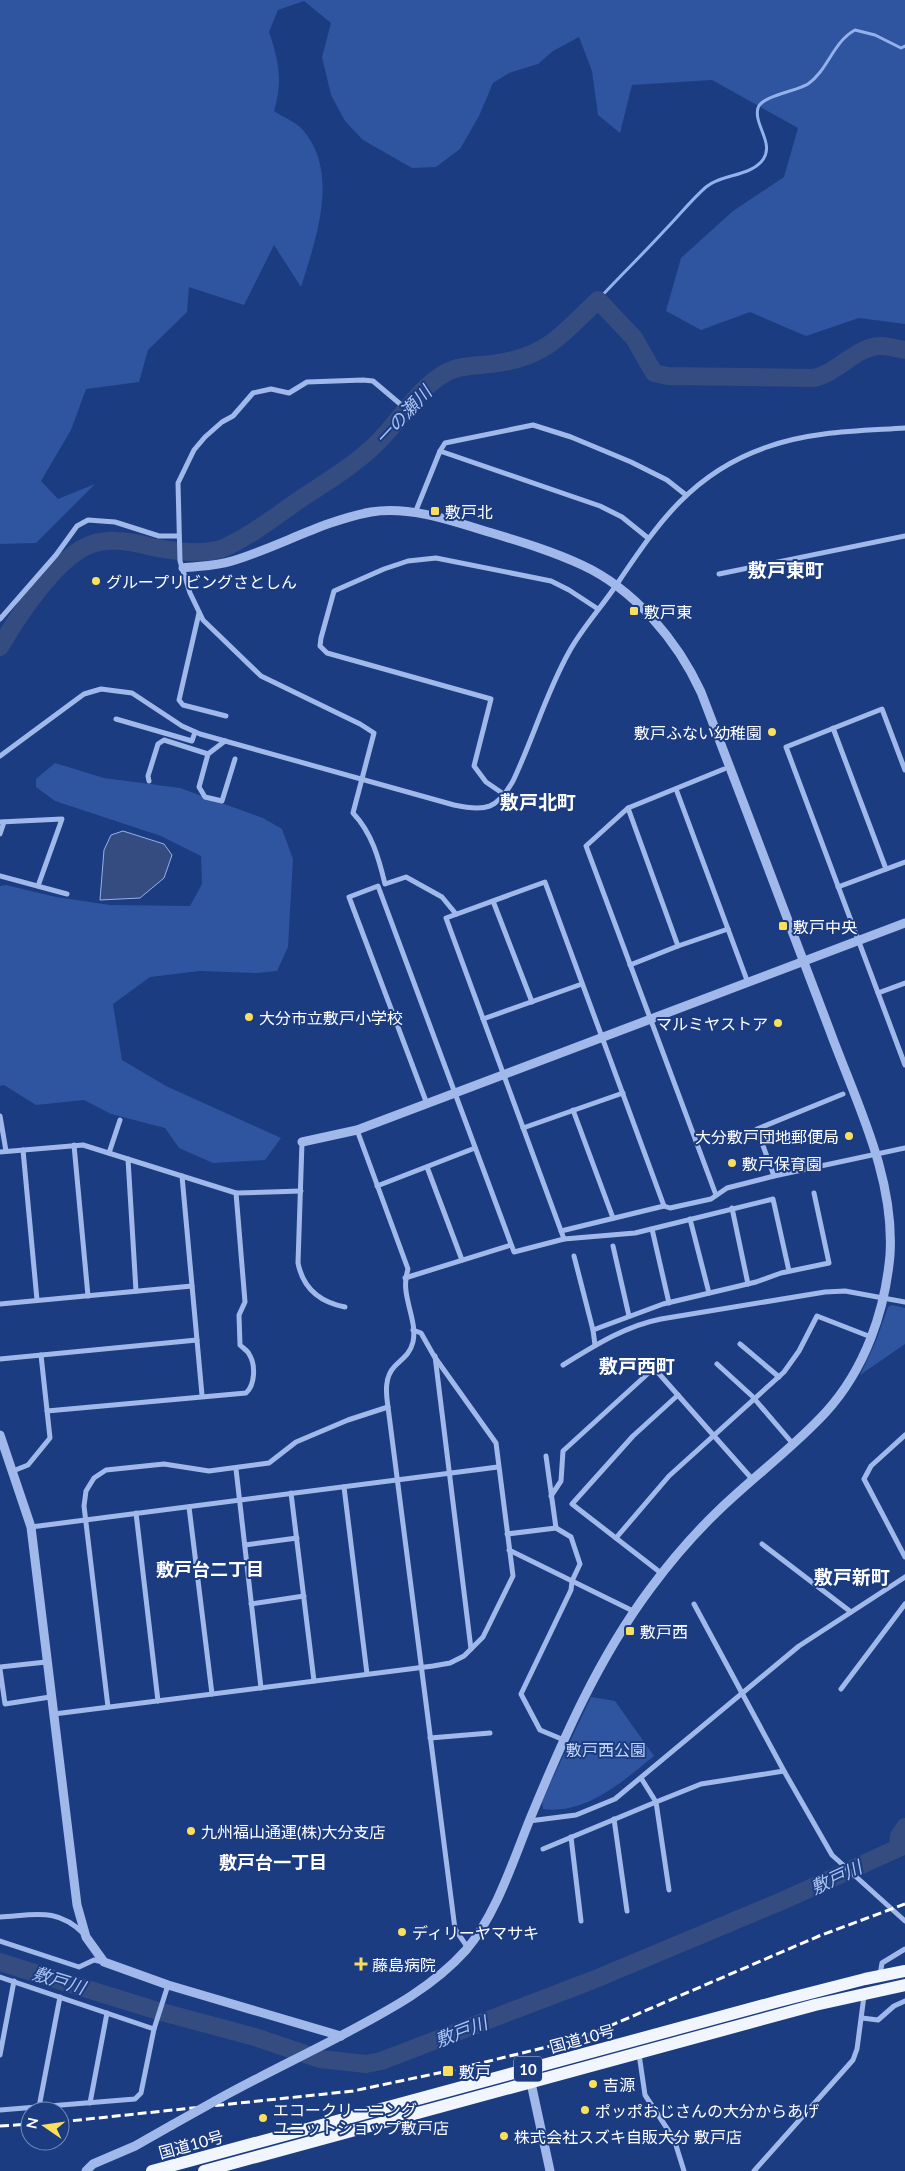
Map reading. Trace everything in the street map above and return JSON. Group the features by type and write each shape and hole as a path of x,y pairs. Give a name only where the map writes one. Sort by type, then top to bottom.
{"highway":[{"name":"国道10号","path":"152,2171 880,1975 905,1971"},
{"name":"国道10号","path":"204,2171 864,1993 905,1985"}],"street":[{"path":"400,403 373,381 363,380 307,382 289,393 271,389 253,393 233,416 222,422 204,437 194,450 178,483 179,539 182,564 203,620 261,676 360,724 374,733 354,813 363,824 370,839 379,860 385,884 406,878 442,897 456,914"},
{"path":"415,513 445,443 534,425 571,437 631,462 667,480 686,495"},
{"path":"0,756 84,694 101,689 132,693 182,726 225,741 471,809 484,808 496,804 505,795 528,750 568,653 648,538 663,518 686,495 720,469 743,456 767,446 818,434 905,428"},
{"path":"440,451 600,506 622,517 648,538"},
{"path":"86,2171 93,2164 135,2146 268,2073 391,2009 429,1984 468,1948 499,1896 564,1740 589,1688 633,1611 661,1574 718,1510 793,1444 837,1398 854,1374 872,1337 884,1296 890,1254 890,1232 885,1192 876,1155 701,692 690,667 656,622 616,586 583,565 552,552 458,522 415,513 390,511 362,514 295,536 231,562 182,564"},
{"path":"0,619 56,555 77,526 88,520 115,522 159,536 179,539"},
{"path":"719,574 905,536"},
{"path":"505,795 486,782 474,766 490,700 327,653 320,646 334,591 384,569 408,561 436,558 551,581 598,609"},
{"path":"199,612 179,700 183,705 226,716"},
{"path":"905,770 882,709 786,747 905,1065"},
{"path":"116,719 192,741 195,732"},
{"path":"833,728 886,869"},
{"path":"149,782 148,776 158,744 164,740 208,754"},
{"path":"225,741 208,754 200,787 205,797 222,801 235,759"},
{"path":"716,1195 586,846 628,808 724,769"},
{"path":"676,789 748,983"},
{"path":"628,808 678,946"},
{"path":"0,834 2,822 62,819 38,886"},
{"path":"838,887 905,862"},
{"path":"0,876 67,894"},
{"path":"564,1239 446,918 545,882 664,1206"},
{"path":"427,1104 350,896 378,886 514,1252 564,1239 627,1234 652,1229 773,1199 790,1271"},
{"path":"493,900 532,1002"},
{"path":"345,1307 330,1303 314,1294 301,1278 298,1263 302,1142 357,1130 905,923"},
{"path":"630,965 678,946 728,930"},
{"path":"878,993 905,983"},
{"path":"483,1019 582,984"},
{"path":"523,1128 622,1093"},
{"path":"774,1176 757,1130 843,1094"},
{"path":"573,1110 613,1218"},
{"path":"0,1116 6,1151"},
{"path":"109,1153 120,1120"},
{"path":"357,1130 408,1269 405,1278 405,1288 413,1330 413,1340 409,1352 403,1360 394,1366 386,1382 388,1407 455,1929 468,1948"},
{"path":"74,1145 88,1296"},
{"path":"0,1152 83,1145 236,1193 301,1191"},
{"path":"377,1186 475,1148"},
{"path":"561,1231 664,1206 670,1208 703,1201 727,1188 905,1148"},
{"path":"22,1150 37,1300"},
{"path":"128,1159 136,1291"},
{"path":"427,1167 462,1260"},
{"path":"182,1176 202,1395"},
{"path":"47,1411 202,1395 246,1393 252,1388 254,1379 250,1354 240,1346 239,1315 245,1302 236,1193"},
{"path":"593,1330 669,1303 748,1284 790,1271 830,1263 814,1193"},
{"path":"732,1208 748,1284"},
{"path":"690,1219 709,1294"},
{"path":"652,1229 669,1303"},
{"path":"405,1278 511,1245"},
{"path":"613,1246 628,1316"},
{"path":"574,1256 595,1345"},
{"path":"0,1304 192,1286"},
{"path":"563,1365 595,1345 642,1323 661,1319 825,1292 845,1291 884,1296 905,1302"},
{"path":"616,1538 669,1476 713,1434 779,1377 799,1351 817,1316 872,1337"},
{"path":"53,1714 450,1663 464,1656 482,1637 513,1576 496,1443 421,1333 413,1330"},
{"path":"0,1358 197,1340"},
{"path":"740,1344 779,1377"},
{"path":"13,1471 28,1465 50,1438 41,1355"},
{"path":"435,1356 471,1648"},
{"path":"717,1364 754,1400 793,1444"},
{"path":"551,1496 561,1481 563,1451 654,1368 753,1480"},
{"path":"661,1574 572,1504 633,1436 678,1395"},
{"path":"108,1707 84,1506 86,1491 94,1478 106,1470 164,1464 198,1470 236,1469 269,1462 296,1442 348,1420 388,1407"},
{"path":"0,1435 31,1527 50,1697 77,1905 86,1937"},
{"path":"905,1435 871,1466 864,1479 905,1557"},
{"path":"546,1456 556,1528"},
{"path":"31,1527 498,1467"},
{"path":"236,1469 261,1688"},
{"path":"344,1486 367,1674"},
{"path":"291,1493 314,1681"},
{"path":"189,1507 212,1694"},
{"path":"136,1514 158,1701"},
{"path":"507,1534 556,1528 571,1537 580,1564 572,1581 571,1590 521,1694 540,1730 564,1740"},
{"path":"245,1545 297,1538"},
{"path":"762,1544 851,1612"},
{"path":"509,1550 633,1611"},
{"path":"529,1821 576,1815 597,1808 615,1798 799,1646 905,1577"},
{"path":"251,1604 304,1596"},
{"path":"694,1604 822,1839 837,1859 905,1921"},
{"path":"841,1689 905,1604"},
{"path":"46,1662 0,1668 5,1704 50,1697"},
{"path":"430,1738 490,1733"},
{"path":"543,1849 701,1784 784,1771"},
{"path":"641,1778 656,1802 669,1890"},
{"path":"614,1819 627,1911"},
{"path":"571,1837 581,1921"},
{"path":"0,1918 49,1914 68,1920 86,1937 104,1962"},
{"path":"0,1941 79,1967 94,1960 104,1962 167,1989 341,2036"},
{"path":"880,1975 882,1963 905,1948"},
{"path":"0,1977 154,2029"},
{"path":"0,2054 14,1981"},
{"path":"70,2104 135,2099 141,2093 156,2020 167,1989"},
{"path":"754,2171 853,2060 862,2018 864,1993"},
{"path":"40,2101 60,1997"},
{"path":"862,2018 880,2019 894,2006 905,2001"},
{"path":"90,2102 107,2013"},
{"path":"639,2053 645,2095 674,2139 684,2171"},
{"path":"528,2069 550,2171"},
{"path":"0,2110 20,2108"}],"green space":[{"path":"0,0 905,0 905,324 859,318 806,336 750,312 701,330 666,311 681,258 733,211 784,177 798,128 712,80 632,85 620,133 598,115 592,71 579,37 553,51 538,64 509,73 493,83 479,116 460,149 436,167 412,168 363,140 345,121 331,95 322,57 331,23 304,1 278,10 269,32 279,72 277,100 274,111 303,130 314,147 320,166 323,186 318,228 301,287 274,245 244,305 189,287 187,312 148,350 139,382 86,389 71,430 41,481 58,499 95,484 36,543 0,544"},
{"path":"55,763 104,778 180,788 263,818 282,829 293,859 288,947 277,971 257,973 200,971 150,977 113,1004 122,1060 166,1086 281,1138 265,1160 213,1163 179,1148 165,1128 111,1114 84,1100 36,1105 4,1085 0,1086 0,886 6,885 56,897 110,905 190,906 202,884 201,856 161,836 55,801 36,787 36,779"},
{"path":"892,1305 905,1308 905,1344 860,1375 876,1341 888,1307"},
{"name":"敷戸西公園","path":"591,1697 615,1701 654,1756 617,1785 589,1801 574,1807 543,1809 542,1801"}],"shaded area":[{"path":"123,831 164,844 172,855 164,878 140,898 100,900 104,850 111,835"}],"waterway":[{"path":"598,300 706,187 719,180 749,170 761,162 767,149 757,115 761,104 772,97 808,84 821,71 847,35 855,30 875,35 901,48 905,46"},
{"name":"一の瀬川","path":"0,647 40,588 65,561 79,551 92,544 106,541 130,542 160,549 189,552 218,550 226,547 256,530 360,458 378,442 427,386 447,372 453,369 515,360 530,355 564,333 598,300 634,338 654,373 668,376 812,378 830,372 855,355 873,347 885,346 905,350"},
{"path":"898,1847 899,1836 905,1827"},
{"name":"敷戸川","path":"0,1962 158,2011 255,2037 320,2059 366,2064 381,2061 593,1980 782,1901 905,1845"}],"railway":[{"path":"70,2121 353,2091 448,2071 551,2046 591,2034 819,1936 905,1904"},
{"path":"0,2126 20,2125"}],"place":[{"name":"敷戸北","path":"435,511"},
{"name":"グループリビングさとしん","path":"96,581"},
{"name":"敷戸東","path":"634,611"},
{"name":"敷戸ふない幼稚園","path":"772,732"},
{"name":"敷戸中央","path":"783,926"},
{"name":"大分市立敷戸小学校","path":"249,1017"},
{"name":"マルミヤストア","path":"778,1023"},
{"name":"大分敷戸団地郵便局","path":"849,1136"},
{"name":"敷戸保育園","path":"732,1163"},
{"name":"敷戸西","path":"630,1631"},
{"name":"九州福山通運(株)大分支店","path":"191,1831"},
{"name":"ディリーヤマサキ","path":"402,1932"},
{"name":"藤島病院","path":"361,1964"},
{"name":"敷戸","path":"448,2071"},
{"name":"吉源","path":"593,2084"},
{"name":"ポッポおじさんの大分からあげ","path":"585,2110"},
{"name":"エコークリーニング ユニットショップ敷戸店","path":"263,2118"},
{"name":"株式会社スズキ自販大分 敷戸店","path":"504,2136"}],"district":[{"name":"敷戸東町","path":"786,569"},
{"name":"敷戸北町","path":"538,801"},
{"name":"敷戸西町","path":"637,1365"},
{"name":"敷戸台二丁目","path":"210,1569"},
{"name":"敷戸新町","path":"852,1576"},
{"name":"敷戸台一丁目","path":"273,1862"}]}
